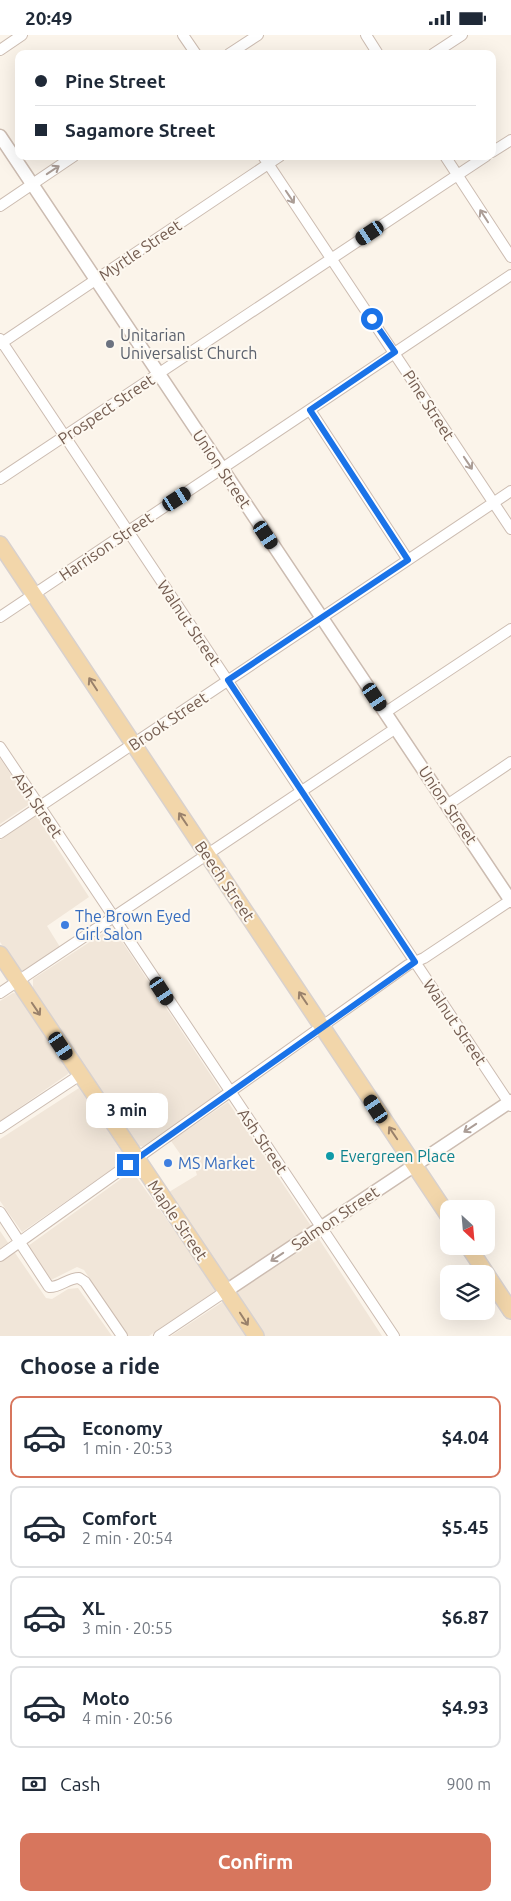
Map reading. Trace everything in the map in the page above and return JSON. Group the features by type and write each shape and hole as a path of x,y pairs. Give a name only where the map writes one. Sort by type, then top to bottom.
{"main road":[{"name":"Beech Street","path":"0,544 440,1204"},
{"name":"Maple Street","path":"0,954 256,1336"},
{"path":"474,1255 511,1311"}],"street":[{"path":"0,50 22,35"},
{"path":"183,35 193,50"},
{"path":"235,50 258,35"},
{"path":"366,35 375,50"},
{"path":"439,50 462,35"},
{"name":"Union Street","path":"0,136 15,159"},
{"path":"496,149 511,140"},
{"name":"Union Street","path":"16,160 511,900"},
{"path":"0,206 68,160"},
{"name":"Pine Street","path":"266,160 511,529"},
{"name":"Myrtle Street","path":"1,342 95,280 266,160"},
{"path":"448,160 511,257"},
{"name":"Prospect Street","path":"0,479 480,160"},
{"name":"Harrison Street","path":"0,617 511,275"},
{"name":"Walnut Street","path":"1,342 510,1103"},
{"path":"310,410 408,560"},
{"name":"Brook Street","path":"0,833 511,491"},
{"path":"386,712 511,629"},
{"path":"0,993 396,728"},
{"name":"Ash Street","path":"0,747 394,1336"},
{"path":"447,805 511,763"},
{"path":"0,1256 322,1026 415,962 511,900"},
{"path":"0,1127 80,1075"},
{"name":"Salmon Street","path":"159,1336 510,1103"},
{"path":"0,1212 49,1287 73,1278 79,1278 85,1282 122,1336"}],"shaded area":[{"path":"0,758 30,804 0,824"},
{"path":"36,815 89,897 47,926 60,947 21,973 0,942 0,840"},
{"path":"108,930 115,931 222,1092 145,1147 139,1146 33,989 33,979"},
{"path":"13,993 20,994 71,1068 68,1074 0,1121 0,1001"},
{"path":"79,1088 127,1159 22,1232 0,1201 0,1139"},
{"path":"228,1102 311,1226 229,1281 169,1192 197,1175 193,1162 188,1165 171,1141"},
{"path":"132,1171 217,1290 149,1336 127,1336 84,1270 77,1267 51,1280 28,1246"},
{"path":"0,1231 46,1298 52,1299 68,1289 78,1288 112,1336 0,1336"},
{"path":"319,1239 382,1336 263,1336 235,1293"},
{"path":"224,1301 247,1336 171,1336"}],"place":[{"name":"Unitarian Universalist Church","path":"110,344"},
{"name":"The Brown Eyed Girl Salon","path":"65,925"},
{"name":"Evergreen Place","path":"330,1156"},
{"name":"MS Market","path":"168,1163"}],"route":[{"path":"128,1165 408,965 415,962 228,680 408,560 338,456 310,410 395,352 372,319"}]}
